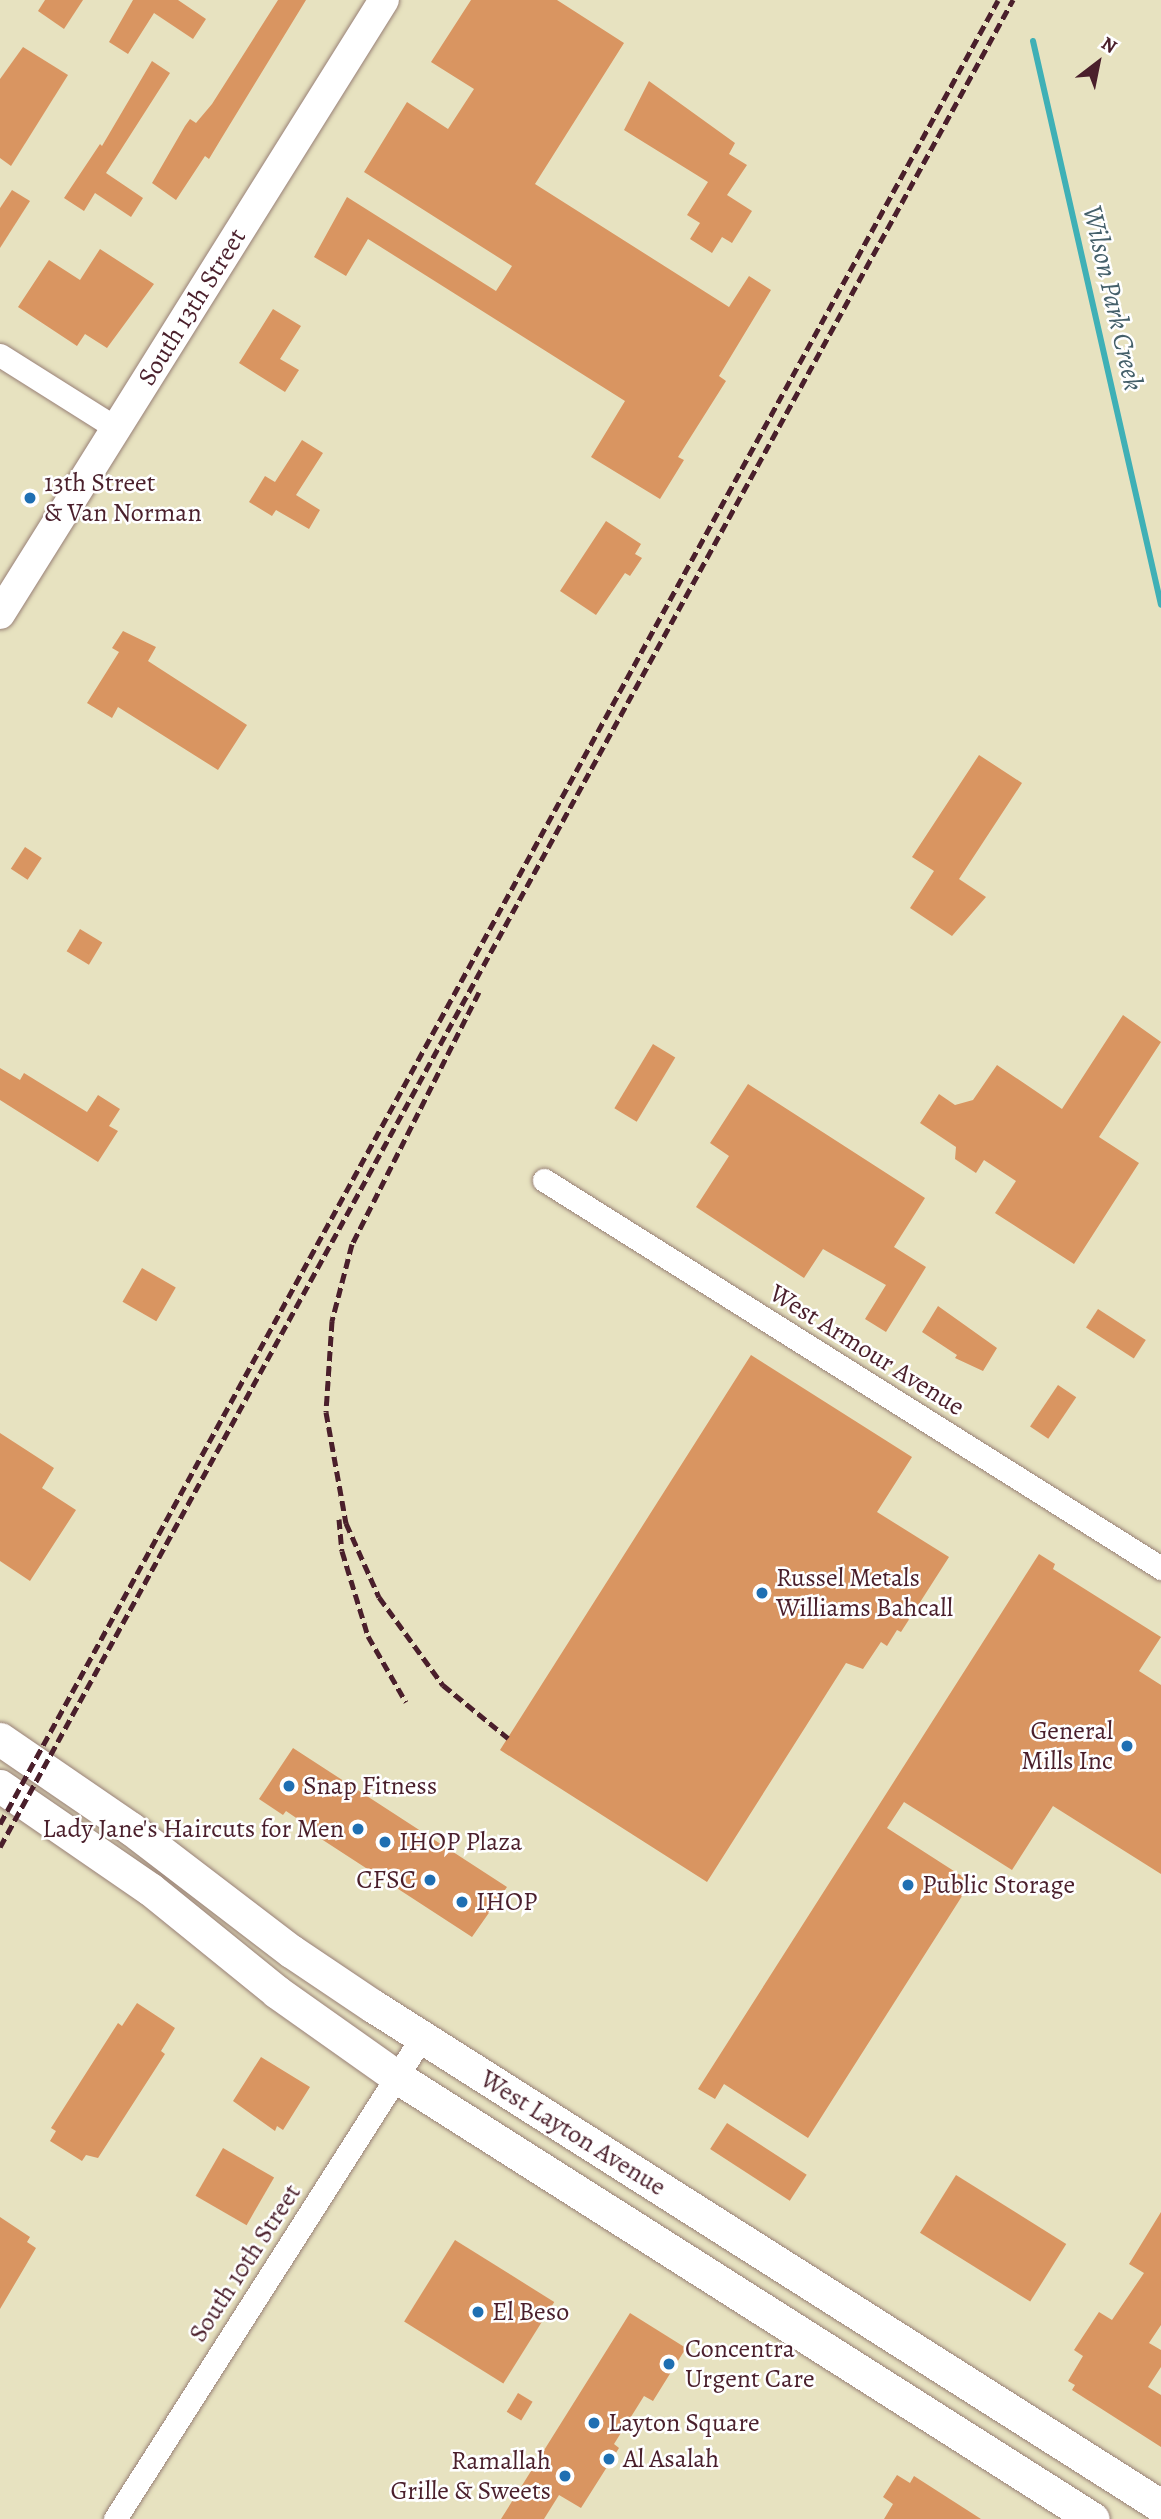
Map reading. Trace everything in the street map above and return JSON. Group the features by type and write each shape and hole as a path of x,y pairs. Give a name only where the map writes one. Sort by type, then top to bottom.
{"main road":[{"name":"West Layton Avenue","path":"0,1739 139,1835 299,1956 422,2037 1161,2506"},
{"name":"West Layton Avenue","path":"0,1786 140,1882 277,1992 397,2077 1093,2519"}],"street":[{"name":"South 13th Street","path":"0,614 384,0"},
{"path":"0,355 116,428"},
{"name":"West Armour Avenue","path":"544,1180 1161,1568"},
{"name":"South 10th Street","path":"114,2519 422,2037"}],"building":[{"path":"45,0 83,0 64,29 38,11"},
{"path":"133,0 178,0 206,19 193,39 154,13 128,54 109,42"},
{"path":"278,0 306,0 209,159 205,156 176,200 152,183 185,126 190,119 196,123 212,104"},
{"path":"471,0 557,0 624,43 535,184 729,307 749,276 771,290 719,376 726,381 678,457 684,460 660,499 591,457 625,401 368,239 346,276 314,257 347,197 496,291 512,266 364,172 407,102 448,129 474,89 431,62"},
{"path":"23,47 68,75 11,166 0,158 0,79"},
{"path":"152,61 170,73 106,173 143,198 131,217 95,193 84,211 64,198 100,144 102,146"},
{"path":"649,81 735,143 729,154 747,165 727,195 752,211 732,243 722,237 712,253 690,239 700,223 687,215 708,182 624,130"},
{"path":"12,190 30,201 0,248 0,208"},
{"path":"100,249 154,284 107,348 85,334 77,346 18,307 49,260 80,280"},
{"path":"273,309 301,326 280,359 299,370 285,392 239,363"},
{"path":"302,440 323,453 296,495 320,510 309,529 276,510 272,516 249,502 265,476 275,482"},
{"path":"606,521 641,544 635,554 642,558 630,576 625,573 596,615 560,591"},
{"path":"123,631 156,647 148,661 247,725 218,770 118,707 112,718 87,703 119,652 112,648"},
{"path":"979,755 1022,783 959,879 986,897 952,936 910,908 934,871 912,857"},
{"path":"25,847 42,858 28,880 11,869"},
{"path":"80,929 102,942 89,965 67,951"},
{"path":"1123,1015 1161,1042 1099,1137 1139,1163 1074,1264 995,1213 1016,1181 984,1160 976,1173 955,1159 956,1147 920,1123 939,1094 955,1105 973,1100 997,1065 1062,1109"},
{"path":"653,1044 675,1057 637,1122 614,1108"},
{"path":"0,1068 20,1080 24,1073 87,1112 98,1095 120,1109 109,1126 118,1131 98,1162 0,1100"},
{"path":"748,1084 925,1198 894,1247 926,1267 886,1332 865,1319 886,1285 823,1249 804,1278 696,1207 729,1156 710,1143"},
{"path":"142,1268 176,1288 156,1321 122,1302"},
{"path":"938,1306 997,1348 983,1371 955,1358 957,1355 922,1332"},
{"path":"1098,1309 1146,1340 1134,1358 1086,1327"},
{"name":"Russel Metals Williams Bahcall","path":"751,1355 912,1457 877,1512 949,1557 901,1632 897,1630 887,1646 881,1642 863,1669 846,1663 707,1882 500,1750"},
{"path":"1058,1385 1076,1397 1048,1439 1030,1426"},
{"path":"0,1433 54,1468 42,1488 76,1510 30,1581 0,1561"},
{"name":"Public Storage","path":"1039,1554 1055,1564 1053,1569 1161,1637 1139,1671 1161,1685 1161,1874 1053,1806 1012,1870 904,1802 887,1828 971,1882 808,2138 724,2084 715,2099 698,2089"},
{"name":"IHOP Plaza","path":"293,1748 507,1887 472,1937 309,1831 311,1828 286,1811 283,1815 259,1799"},
{"path":"137,2003 175,2028 161,2051 165,2054 98,2158 86,2155 82,2161 50,2141 56,2131 51,2128 118,2023 122,2026"},
{"path":"261,2057 310,2087 283,2130 277,2126 275,2131 233,2101"},
{"path":"727,2123 807,2175 790,2201 710,2149"},
{"path":"223,2148 274,2178 247,2225 196,2196"},
{"path":"956,2175 1066,2244 1030,2302 920,2233"},
{"path":"1161,2212 1161,2325 1149,2343 1161,2350 1161,2367 1148,2387 1161,2395 1161,2447 1072,2390 1075,2385 1068,2381 1083,2356 1074,2350 1099,2312 1112,2320 1144,2273 1129,2264"},
{"path":"0,2217 30,2237 27,2242 36,2248 0,2309"},
{"name":"El Beso","path":"455,2240 554,2302 503,2383 404,2321"},
{"name":"Layton Square","path":"630,2313 686,2348 653,2401 644,2396 614,2444 619,2448 581,2508 559,2495 544,2519 501,2519"},
{"path":"518,2393 533,2402 521,2421 507,2412"},
{"path":"897,2475 910,2483 914,2476 981,2519 884,2519 893,2504 883,2497"}],"waterway":[{"name":"Wilson Park Creek","path":"1033,41 1161,605"}],"railway":[{"path":"0,1824 998,0"},
{"path":"0,1847 1013,0"},
{"path":"479,992 352,1244 332,1321 326,1412 346,1523 379,1597 443,1685 508,1738"},
{"path":"339,1519 342,1551 368,1636 406,1702"}],"place":[{"name":"13th Street & Van Norman","path":"30,498"},
{"name":"Russel Metals Williams Bahcall","path":"762,1593"},
{"name":"General Mills Inc","path":"1127,1746"},
{"name":"Snap Fitness","path":"289,1786"},
{"name":"Lady Jane's Haircuts for Men","path":"358,1829"},
{"name":"IHOP Plaza","path":"385,1842"},
{"name":"CFSC","path":"430,1880"},
{"name":"Public Storage","path":"908,1885"},
{"name":"IHOP","path":"462,1902"},
{"name":"El Beso","path":"478,2312"},
{"name":"Concentra Urgent Care","path":"669,2364"},
{"name":"Layton Square","path":"594,2423"},
{"name":"Al Asalah","path":"609,2459"},
{"name":"Ramallah Grille & Sweets","path":"565,2476"}]}
